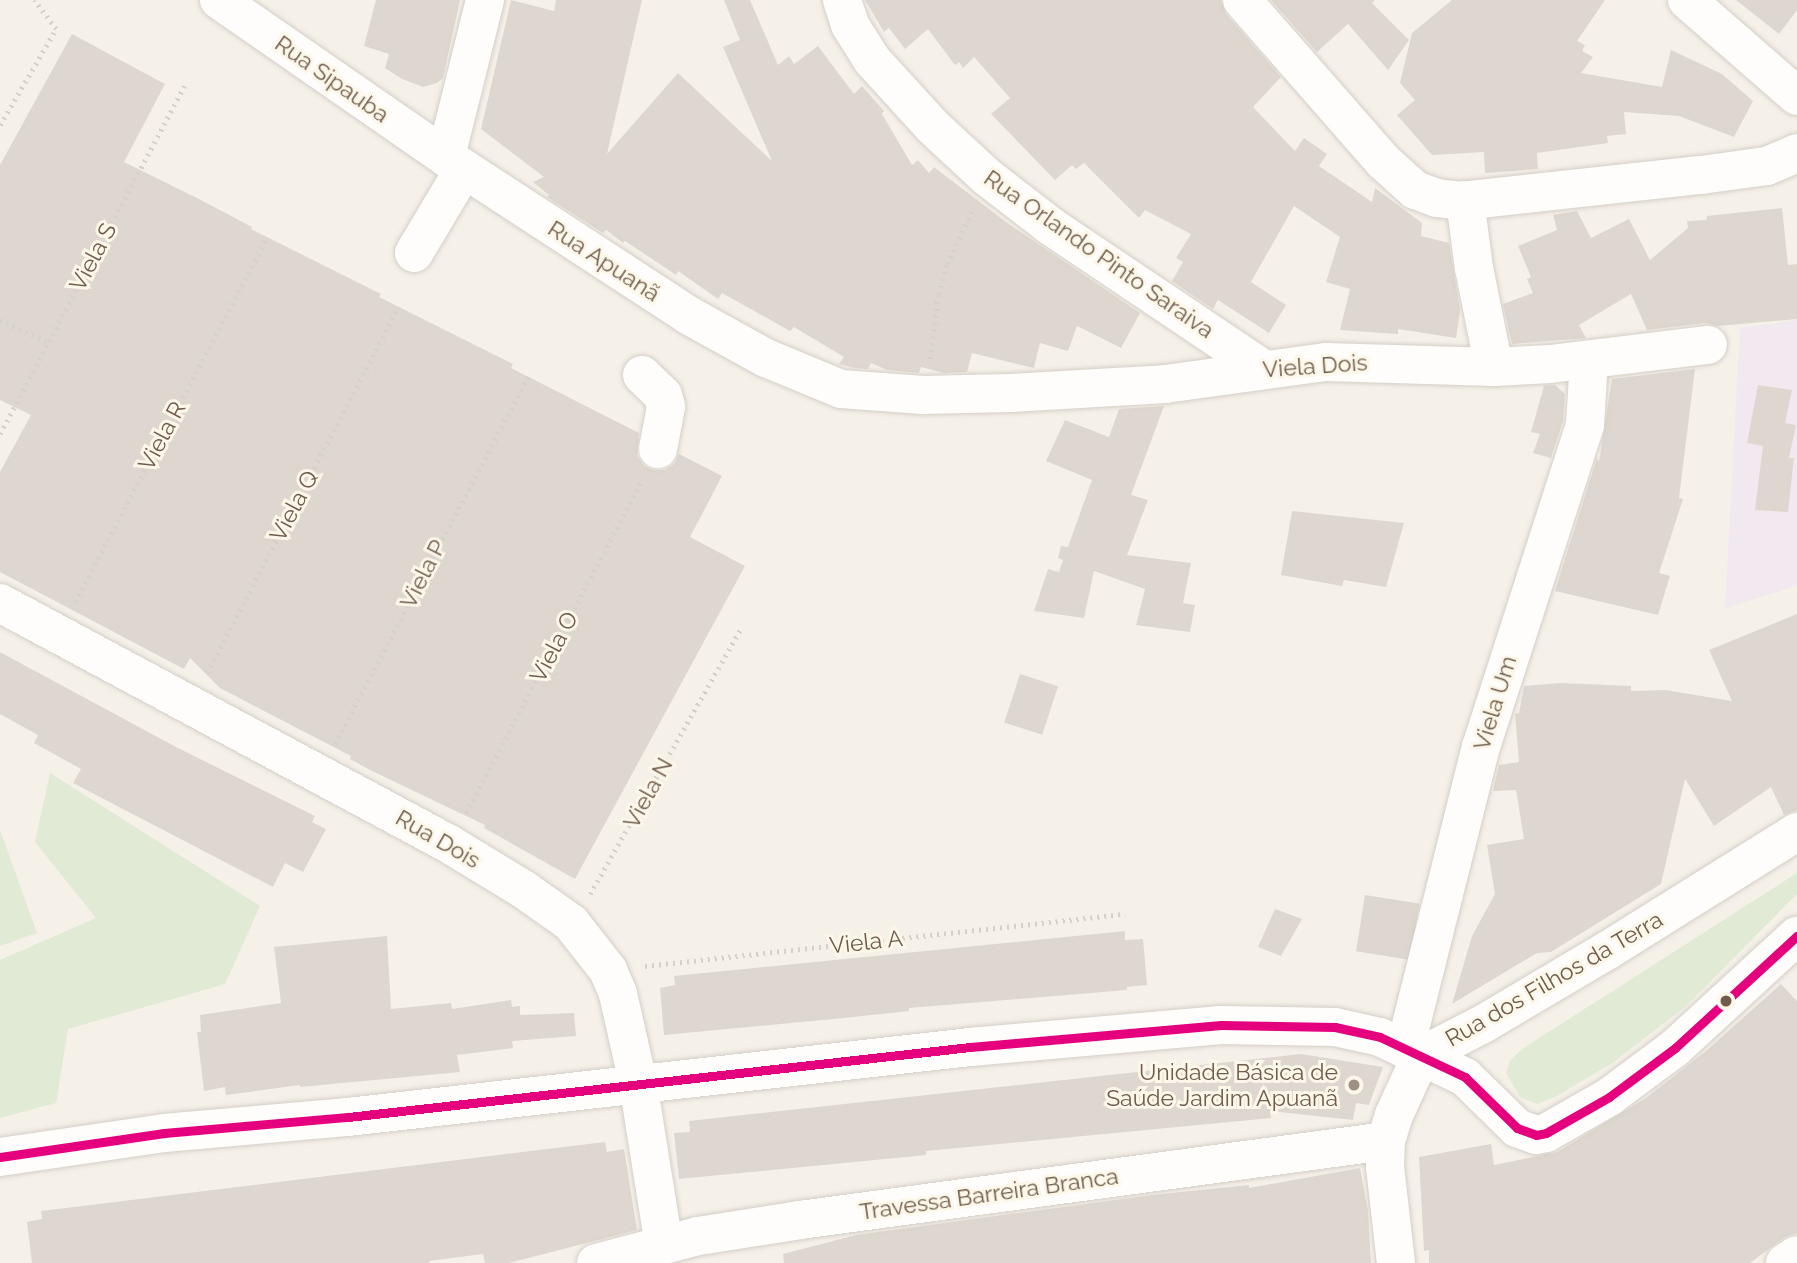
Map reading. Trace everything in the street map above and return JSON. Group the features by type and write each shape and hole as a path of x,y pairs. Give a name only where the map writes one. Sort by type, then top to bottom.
{"street":[{"name":"Rua Sipauba","path":"219,0 455,163"},
{"path":"414,253 455,163 485,0"},
{"name":"Rua Orlando Pinto Saraiva","path":"842,0 850,25 872,60 932,126 987,177 1061,233 1263,369"},
{"path":"1242,0 1384,162 1415,190 1437,198 1465,200 1701,176 1767,166 1797,153"},
{"path":"1687,0 1797,96"},
{"name":"Rua Apuanã","path":"455,163 688,316 766,358 841,389 923,395"},
{"path":"1465,200 1474,268 1494,367"},
{"name":"Viela Dois","path":"923,395 1165,384 1263,369 1355,361 1494,367 1589,360 1708,345"},
{"name":"Viela Um","path":"1413,1052 1481,747 1584,425 1589,360"},
{"path":"642,375 663,395 666,407 658,449"},
{"name":"Rua Dois","path":"0,603 320,772 449,844 523,889 571,923 608,970 618,994 638,1083 664,1245"},
{"name":"Rua dos Filhos da Terra","path":"1396,1263 1385,1167 1386,1141 1413,1052 1506,1011 1797,832"},
{"path":"0,1157 164,1133 348,1117 970,1047 1221,1025 1335,1027 1372,1034 1465,1077 1517,1128 1530,1134 1546,1133 1609,1097 1675,1048 1797,936"},
{"name":"Travessa Barreira Branca","path":"596,1263 711,1234 953,1197 1386,1141"},
{"path":"1786,1263 1797,1255"}],"path":[{"path":"0,125 55,29 34,0"},
{"name":"Viela S","path":"0,434 187,81"},
{"path":"923,395 935,333 938,294 947,264 987,177"},
{"name":"Viela R","path":"58,634 266,239"},
{"name":"Viela Q","path":"190,704 398,307"},
{"path":"0,320 49,343"},
{"name":"Viela P","path":"320,772 528,377"},
{"name":"Viela O","path":"449,844 658,449"},
{"name":"Viela N","path":"571,923 616,852 740,630"},
{"name":"Viela A","path":"608,970 1125,914"}],"shaded area":[{"path":"1797,320 1797,586 1725,608 1740,328"}],"green space":[{"path":"50,773 260,906 225,984 68,1029 56,1103 0,1118 0,960 96,918 35,842"},
{"path":"0,830 37,933 0,946"},
{"path":"1797,873 1797,894 1685,1007 1611,1064 1557,1096 1537,1104 1520,1097 1506,1073 1510,1061 1522,1049"}],"building":[{"path":"376,0 460,0 443,78 437,83 423,87 402,79 385,68 389,54 364,46"},
{"path":"511,0 554,11 556,0 642,0 607,154 678,73 772,161 723,47 740,40 724,0 750,0 778,65 789,56 794,64 818,46 854,94 862,86 884,111 882,114 912,165 918,160 929,173 934,167 1006,222 1140,313 1121,348 1077,326 1068,351 1040,343 1034,368 972,353 967,372 944,373 921,367 919,373 887,370 871,363 868,369 839,364 844,357 794,327 790,331 722,293 718,299 678,271 676,275 625,241 623,243 606,230 603,233 547,197 549,195 533,182 544,177 481,129"},
{"path":"865,0 1221,0 1226,14 1281,77 1253,107 1295,151 1304,138 1327,154 1319,166 1372,202 1375,188 1422,223 1421,236 1449,243 1460,310 1456,338 1398,329 1398,334 1340,330 1350,289 1326,282 1340,237 1294,206 1251,282 1286,305 1269,333 1218,300 1213,309 1172,281 1183,262 1176,258 1191,234 1145,210 1139,218 1084,163 1076,169 1072,165 1055,180 991,114 1010,98 974,57 963,68 959,62 955,65 928,29 905,49 889,28 884,32"},
{"path":"1271,0 1375,0 1372,3 1409,40 1388,70 1348,24 1317,52"},
{"path":"1452,0 1605,0 1577,41 1585,45 1582,51 1593,57 1581,73 1662,87 1671,50 1722,74 1753,101 1734,137 1679,116 1624,112 1626,134 1607,136 1608,143 1537,153 1538,169 1485,173 1484,152 1432,155 1397,115 1415,100 1400,83 1412,33"},
{"path":"1736,0 1797,0 1797,10 1779,34"},
{"path":"72,34 165,84 124,162 381,294 379,297 513,364 511,368 639,433 637,456 644,466 653,470 665,470 674,464 679,454 722,476 690,537 745,566 575,879 484,828 485,825 372,771 350,759 351,756 220,688 190,658 184,669 0,572 0,472 31,415 0,400 0,165"},
{"path":"1782,208 1788,265 1797,264 1797,319 1718,326 1705,323 1647,330 1631,294 1579,325 1586,338 1512,344 1503,304 1533,293 1527,279 1531,277 1518,246 1557,230 1553,215 1577,211 1591,238 1629,219 1650,260 1688,228 1687,221 1706,220 1707,216"},
{"path":"1695,369 1679,498 1683,499 1659,573 1670,576 1658,615 1555,591 1597,458 1599,462 1612,379"},
{"path":"1555,385 1565,394 1563,421 1551,458 1533,453 1540,434 1531,432 1544,386"},
{"path":"1758,385 1792,390 1785,423 1796,425 1789,458 1794,458 1788,512 1755,510 1763,446 1747,443"},
{"path":"1164,406 1131,495 1148,500 1127,555 1191,563 1183,603 1195,605 1190,632 1136,625 1145,589 1094,571 1084,618 1034,611 1048,569 1059,572 1063,560 1058,558 1061,546 1068,547 1092,480 1046,461 1065,420 1109,437 1119,409"},
{"path":"1292,511 1404,523 1386,587 1344,580 1342,586 1281,575"},
{"path":"1797,614 1797,810 1784,815 1771,787 1714,826 1685,779 1661,884 1551,952 1537,953 1452,1004 1472,936 1495,894 1487,845 1524,839 1516,790 1493,791 1499,765 1519,762 1515,714 1519,713 1524,686 1561,683 1631,686 1631,691 1665,690 1732,701 1709,650"},
{"path":"0,652 176,747 315,816 312,822 326,829 303,872 285,863 273,887 73,783 81,769 34,743 38,735 0,714"},
{"path":"1020,674 1058,686 1042,735 1004,723"},
{"path":"1365,895 1419,904 1410,960 1356,951"},
{"path":"1275,909 1302,919 1281,956 1258,947"},
{"path":"1125,931 1125,940 1143,939 1147,985 1127,987 1127,990 909,1008 909,1011 664,1035 660,988 675,985 674,976"},
{"path":"387,936 391,1009 451,1003 452,1009 511,1000 512,1007 520,1006 520,1015 574,1013 576,1036 512,1041 513,1048 457,1055 460,1072 300,1085 226,1095 225,1087 204,1091 197,1032 201,1032 200,1015 281,1003 274,947"},
{"path":"1781,984 1797,1001 1797,1233 1785,1237 1750,1263 1429,1263 1429,1250 1424,1251 1419,1157 1491,1144 1494,1165 1557,1152 1646,1098 1706,1051"},
{"path":"1301,1054 1383,1067 1369,1105 1356,1103 1353,1120 1270,1111 1271,1118 926,1151 926,1155 679,1179 674,1133 690,1132 689,1121"},
{"path":"605,1142 607,1152 624,1149 637,1230 509,1263 485,1263 483,1254 429,1261 430,1263 32,1263 27,1222 42,1219 41,1211"},
{"path":"1360,1168 1368,1211 1371,1263 784,1263 783,1254 856,1235 1152,1195 1249,1185 1249,1188"}],"transit line":[{"path":"0,1157 164,1133 348,1117 970,1047 1221,1025 1335,1027 1380,1037 1465,1077 1517,1128 1536,1135 1546,1133 1609,1097 1675,1048 1797,936"}],"place":[{"name":"Unidade Básica de Saúde Jardim Apuanã","path":"1354,1085"}]}
